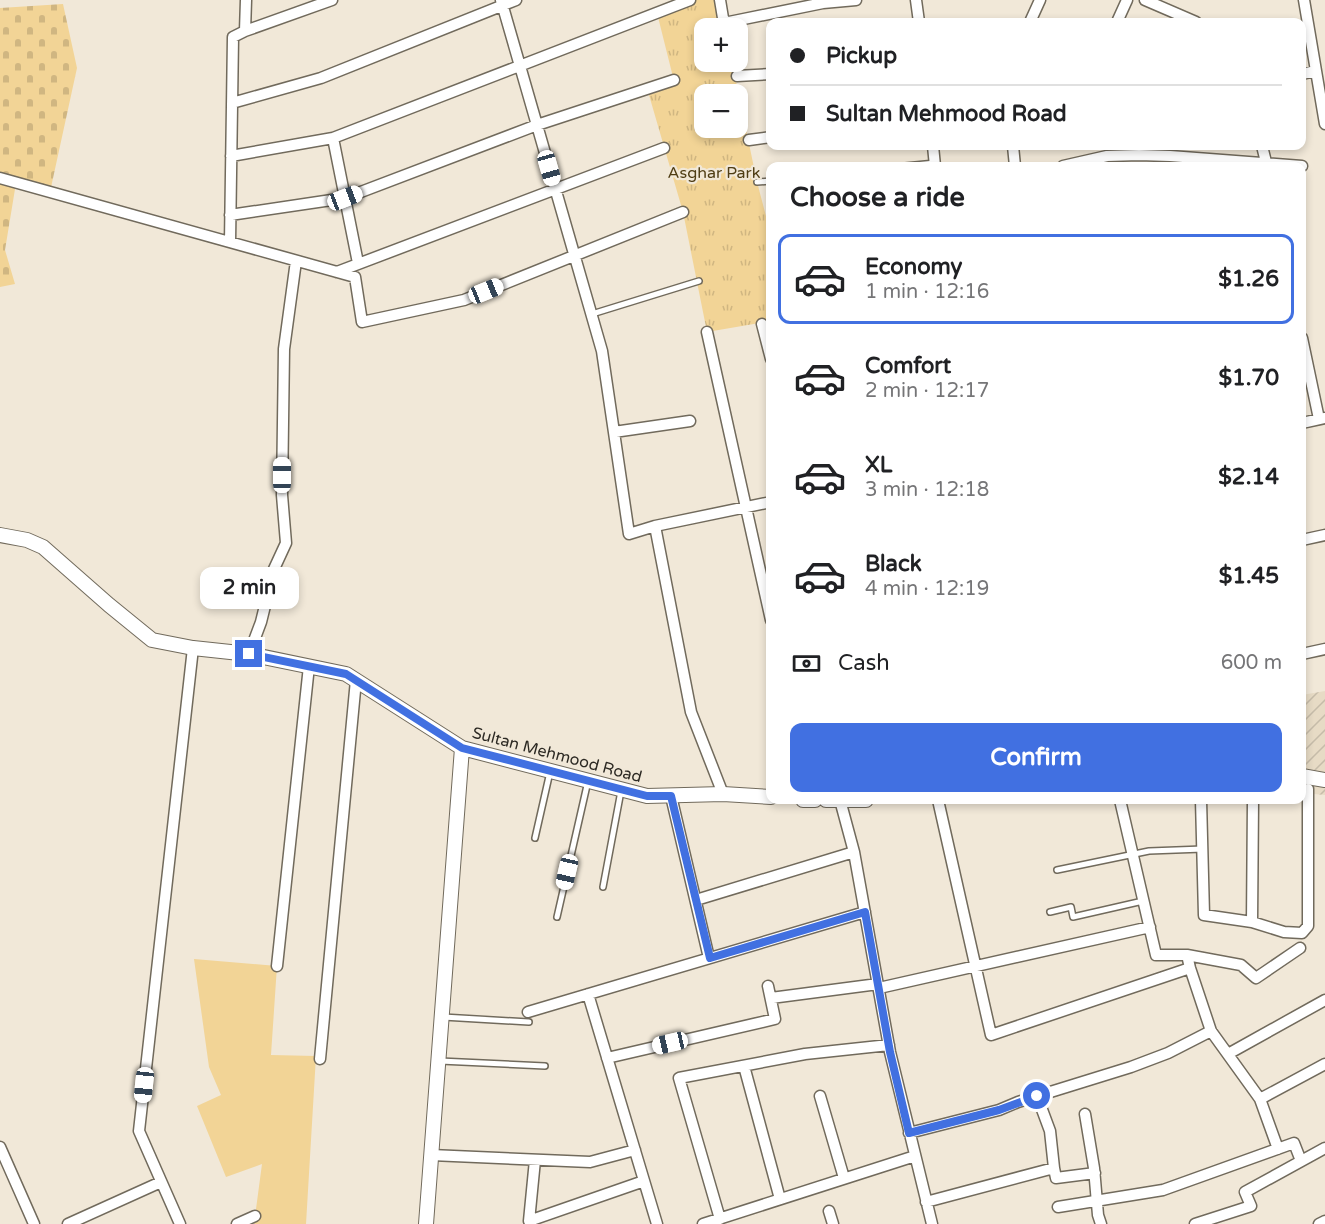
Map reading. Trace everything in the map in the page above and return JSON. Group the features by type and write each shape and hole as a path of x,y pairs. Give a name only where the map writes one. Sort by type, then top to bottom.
{"street":[{"path":"245,31 246,0"},
{"path":"230,242 233,37 332,0"},
{"path":"232,103 321,78 502,3 516,0"},
{"path":"231,156 333,138 690,0"},
{"path":"720,0 723,18 726,22 823,3 856,0"},
{"path":"916,0 918,18"},
{"path":"1032,18 1040,0"},
{"path":"1119,18 1127,0"},
{"path":"1145,0 1187,18"},
{"path":"1304,0 1325,124"},
{"path":"502,3 602,351 629,534 655,526 766,503"},
{"path":"1306,73 1317,71"},
{"path":"737,76 766,74"},
{"path":"230,215 345,198 537,125 674,80"},
{"path":"333,138 358,264"},
{"path":"749,140 766,138"},
{"path":"337,272 664,148"},
{"path":"1074,162 1106,151 1172,161 1196,162"},
{"path":"0,178 356,277 363,322 464,300 683,212"},
{"path":"249,654 261,622 274,569 286,543 282,495 284,349 296,261"},
{"path":"762,324 766,340"},
{"path":"707,332 766,597"},
{"path":"1306,354 1322,419 1306,422"},
{"path":"614,432 690,420"},
{"path":"655,526 691,712 723,794"},
{"name":"Sultan Mehmood Road","path":"0,535 27,540 43,548 152,640 193,648 249,654 346,674 462,748 647,796 723,794 766,797"},
{"path":"1306,539 1325,535"},
{"path":"180,1224 139,1131 193,648"},
{"path":"1306,653 1325,649"},
{"path":"278,966 309,666"},
{"path":"320,1059 356,680"},
{"path":"426,1224 462,748"},
{"path":"1306,783 1325,780"},
{"path":"671,796 710,958"},
{"path":"841,804 854,852 889,1045 932,1224"},
{"path":"939,804 991,1035 1190,968"},
{"path":"1121,804 1156,955 1187,955 1241,965 1256,978 1300,948"},
{"path":"1201,804 1204,915 1252,922 1284,932 1302,933 1308,926 1305,804"},
{"path":"1252,922 1253,804"},
{"path":"696,900 854,852"},
{"path":"529,1017 588,994 865,912"},
{"path":"771,998 879,986 1150,927"},
{"path":"1187,955 1211,1031 1260,1099 1278,1149"},
{"path":"607,1058 775,1019 768,986"},
{"path":"588,994 657,1224"},
{"path":"1228,1054 1325,1000"},
{"path":"909,1133 999,1110 1131,1067 1168,1053 1211,1031"},
{"path":"720,1219 679,1078 805,1054 889,1045"},
{"path":"1260,1099 1325,1064"},
{"path":"744,1066 780,1199"},
{"path":"820,1095 844,1178"},
{"path":"1037,1096 1050,1131 1056,1178 1095,1173"},
{"path":"1085,1114 1101,1224"},
{"path":"1058,1207 1163,1190 1294,1143 1301,1161"},
{"path":"0,1147 34,1224"},
{"path":"1195,1224 1251,1206 1245,1192 1325,1148"},
{"path":"431,1155 590,1162 635,1150"},
{"path":"703,1224 915,1156"},
{"path":"535,1160 529,1221 644,1181"},
{"path":"926,1202 1054,1168"},
{"path":"68,1224 161,1182"},
{"path":"829,1211 833,1224"},
{"path":"237,1224 255,1216"},
{"path":"1319,1224 1325,1221"}],"lane":[{"path":"757,182 766,181"},
{"path":"592,314 699,281"},
{"path":"535,838 550,771"},
{"path":"557,917 588,780"},
{"path":"603,886 622,789"},
{"path":"1057,870 1149,851 1203,849"},
{"path":"1050,912 1071,907 1073,917 1143,901"},
{"path":"442,1017 529,1017"},
{"path":"438,1061 545,1066"}],"shaded area":[{"path":"1325,691 1325,795 1306,793 1306,694"}],"green space":[{"name":"Asghar Park","path":"690,0 720,0 724,18 694,18 694,72 734,72 737,84 694,84 694,138 748,138 766,216 766,322 707,332 683,212 649,95 675,85 657,13"},
{"path":"63,4 77,68 50,192 16,183 5,250 15,284 0,287 0,8"},
{"path":"194,959 277,966 271,1055 316,1056 306,1224 254,1224 262,1164 226,1177 197,1106 221,1095 209,1067"}],"route":[{"path":"249,654 346,674 462,748 647,796 671,796 710,958 865,912 890,1052 909,1133 999,1110 1037,1096"}]}
